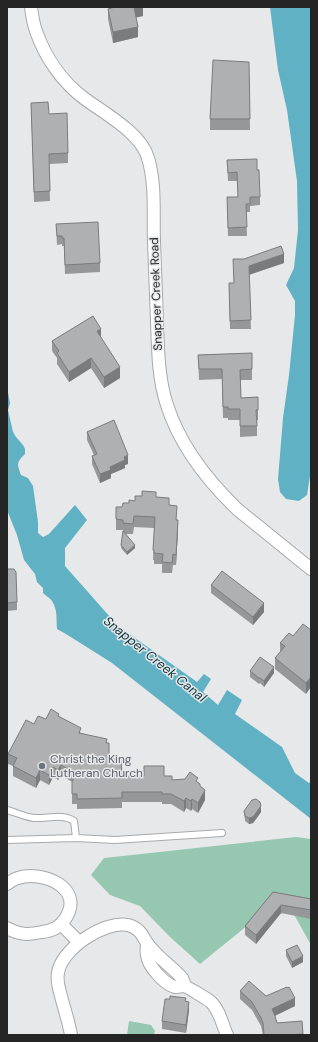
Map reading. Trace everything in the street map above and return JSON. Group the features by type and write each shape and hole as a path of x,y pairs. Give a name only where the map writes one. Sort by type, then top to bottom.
{"street":[{"name":"Snapper Creek Road","path":"31,7 35,29 44,51 54,66 75,91 126,129 146,151 153,185 155,272 160,371 167,406 185,445 194,462 237,509 311,570"},
{"path":"7,884 18,878 34,876 45,878 59,884 68,893 70,900 69,911 62,924 55,929 46,932 24,934 17,933 7,928"},
{"path":"62,924 79,942"},
{"path":"71,1035 58,986 57,974 61,963 79,942 104,928 123,924 137,929 141,933 147,943 147,956 159,976 175,987 185,986 210,1001 215,1007 228,1035"}],"lane":[{"path":"7,810 34,818 64,817 72,819 74,821 76,838"},
{"path":"7,840 76,838 115,840 222,833"}],"path":[{"path":"7,472 19,469"}],"green space":[{"path":"296,837 311,839 311,945 292,911 253,921 200,964 169,936 140,906 110,895 91,875 104,858"},
{"path":"129,1021 151,1025 155,1031 154,1035 127,1035"}],"water":[{"path":"270,7 311,7 311,470 307,495 299,501 286,499 280,492 278,479 283,418 295,315 295,301 286,285 294,268 298,230 297,181 287,110 278,70"},
{"name":"Snapper Creek Canal","path":"7,387 10,403 8,410 13,432 25,449 25,454 20,460 18,466 21,475 28,478 33,486 38,533 43,537 49,534 75,505 87,520 65,548 65,566 118,626 197,682 204,674 211,679 203,692 218,705 227,690 242,700 235,714 282,747 295,773 309,783 311,782 311,819 112,663 57,629 54,605 43,593 43,588 37,582 35,574 24,560 17,535 7,510"}],"building":[{"path":"115,7 134,7 138,27 113,32 108,9"},
{"path":"213,60 249,62 250,119 210,119"},
{"path":"48,102 49,114 67,113 68,153 49,154 50,191 34,192 31,103"},
{"path":"257,159 260,197 250,197 250,204 246,204 247,227 228,228 227,197 238,197 237,172 228,173 227,160"},
{"path":"98,222 100,263 65,265 64,238 62,238 62,236 57,236 56,224"},
{"path":"281,246 284,254 249,266 251,320 230,321 229,283 234,283 233,259 244,259"},
{"path":"93,316 101,329 97,331 120,367 104,377 91,358 69,372 57,353 59,351 52,341"},
{"path":"252,353 252,369 240,370 241,398 258,397 258,410 256,410 257,426 240,426 240,409 228,409 228,407 223,407 222,369 199,369 198,355"},
{"path":"114,420 128,455 124,457 125,460 110,467 111,470 100,474 92,456 97,454 87,432"},
{"path":"142,491 156,492 156,497 169,498 169,505 177,506 176,520 178,520 176,555 173,554 172,563 162,562 163,554 154,553 155,517 134,516 133,524 123,523 123,520 116,519 116,507 122,507 123,503 129,503 129,500 135,501 135,496 142,496"},
{"path":"123,531 135,545 127,552 121,545"},
{"path":"7,569 14,569 16,572 17,602 7,603"},
{"path":"222,571 264,603 253,617 211,585"},
{"path":"303,624 311,630 311,677 306,683 275,658 285,646 280,643 289,633 293,636"},
{"path":"260,657 274,667 264,681 250,671"},
{"name":"Christ the King Lutheran Church","path":"51,709 59,714 58,716 81,728 79,733 107,739 106,743 109,743 109,759 121,759 122,776 144,776 144,766 164,766 164,776 172,776 172,780 185,779 190,772 198,778 196,781 205,790 198,803 192,799 191,801 186,798 184,801 171,794 162,794 162,792 122,792 122,798 77,799 77,794 72,794 72,782 76,774 61,765 58,770 53,767 49,775 40,770 36,778 13,766 17,758 8,754 26,720 34,724 38,716 46,719"},
{"path":"256,799 260,802 261,806 253,817 249,818 245,816 244,811 252,800"},
{"path":"273,892 311,899 311,910 281,905 256,935 245,926"},
{"path":"297,945 303,956 292,962 286,950"},
{"path":"249,981 266,996 289,987 295,998 272,1009 277,1023 302,1021 303,1034 264,1035 261,1018 252,1002 240,991"},
{"path":"170,996 186,998 185,1001 189,1002 186,1025 162,1021 165,999 170,999"}],"place":[{"name":"Christ the King Lutheran Church","path":"42,766"}]}
